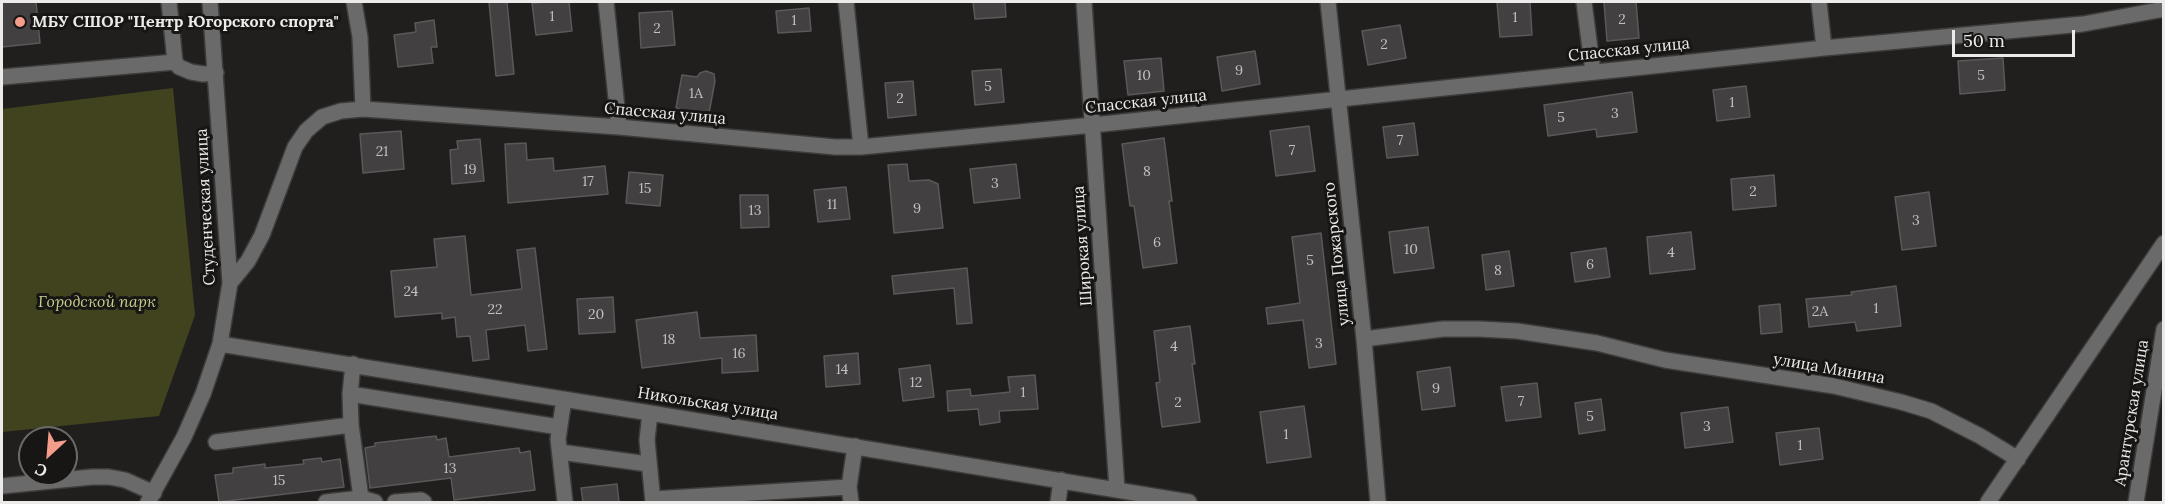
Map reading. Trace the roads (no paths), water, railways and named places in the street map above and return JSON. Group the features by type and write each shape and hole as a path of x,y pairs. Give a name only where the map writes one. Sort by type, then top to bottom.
{"street":[{"path":"169,2 175,62 179,67 191,72 203,75 216,73"},
{"name":"Студенческая улица","path":"151,498 193,418 220,345 226,318 230,283 210,2"},
{"path":"354,2 360,37 363,109"},
{"path":"606,2 619,127"},
{"path":"846,2 861,147"},
{"name":"Широкая улица","path":"1084,2 1117,489"},
{"name":"улица Пожарского","path":"1328,2 1364,339 1378,502"},
{"path":"1584,2 1593,72"},
{"path":"1819,2 1824,48"},
{"name":"Спасская улица","path":"230,283 248,261 262,235 296,147 306,131 322,117 340,111 363,109 619,127 835,147 861,147 1093,125 1824,48 2083,24 2163,9"},
{"path":"2,77 175,62"},
{"path":"1988,502 2163,243"},
{"name":"улица Минина","path":"1364,339 1443,329 1516,331 1597,343 1688,364 1834,386 1931,411 2018,459"},
{"name":"Арантурская улица","path":"2136,502 2163,329"},
{"name":"Никольская улица","path":"220,345 650,412 1189,502"},
{"path":"326,502 368,500 351,425 350,394 353,364"},
{"path":"350,394 559,427"},
{"path":"564,399 559,427 565,502"},
{"path":"650,412 647,440 653,501 850,495 855,446"},
{"path":"216,442 351,425"},
{"path":"560,453 648,464"},
{"path":"2,486 109,477 124,480 151,498"},
{"path":"1058,502 1061,480"},
{"path":"395,502 422,500 424,502"}],"place":[{"name":"МБУ СШОР \"Центр Югорского спорта\"","path":"20,22"}],"park label":[{"name":"Городской парк","path":"97,302"}]}
